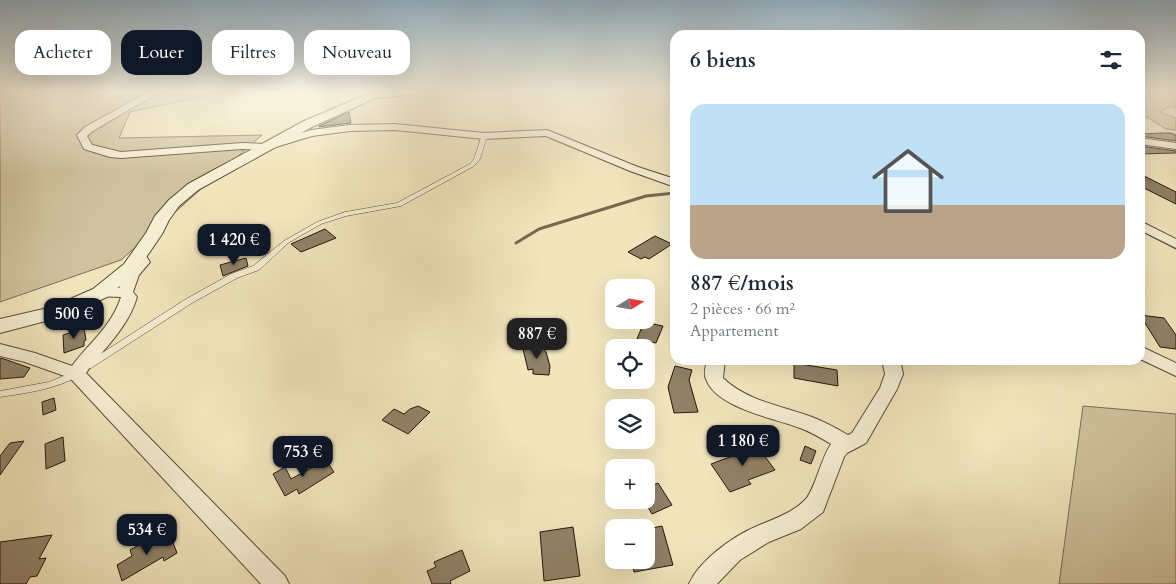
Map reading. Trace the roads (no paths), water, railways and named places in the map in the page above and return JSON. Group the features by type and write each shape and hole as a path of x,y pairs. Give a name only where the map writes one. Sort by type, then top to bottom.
{"street":[{"path":"107,118 89,128 82,135 88,147 110,154 121,155 242,146 266,147 311,133 350,128 395,127 484,136 546,133 670,181"},
{"path":"0,326 58,312 100,293 116,282 139,256 154,234 161,219 174,203 193,187 322,118"},
{"path":"1145,142 1176,146"},
{"path":"1145,228 1176,244"},
{"path":"125,292 132,274 142,262 139,256"},
{"path":"76,374 120,318 129,297 125,292"},
{"path":"100,293 125,292"},
{"path":"0,350 29,357 76,374 277,584"},
{"path":"1145,354 1176,370"},
{"path":"714,365 712,372 715,380 726,391 766,410 809,424 848,444"},
{"path":"701,584 732,552 761,535 793,522 815,506 835,454 840,447 860,438 888,389 894,374 892,365"}],"lane":[{"path":"0,394 39,388 76,374 189,301 234,276 256,268 286,242 319,223 345,214 399,204 472,166 477,159 484,136"}],"waterway":[{"path":"516,243 539,229 646,196 670,194"},
{"path":"1149,234 1176,248"}]}
